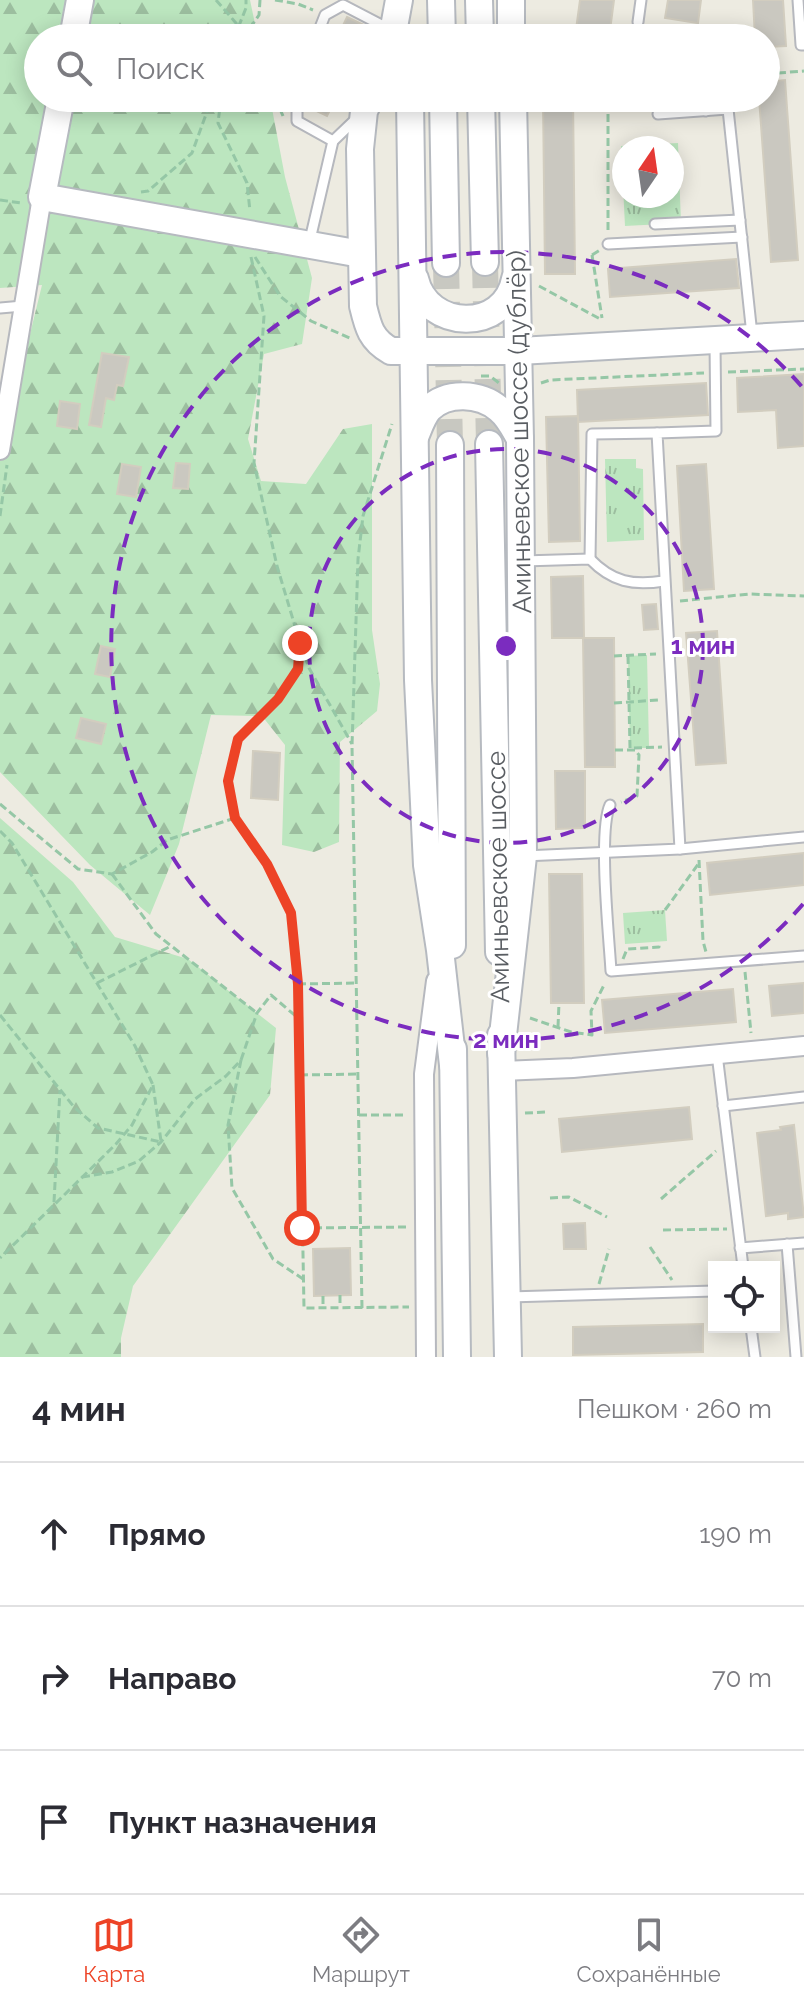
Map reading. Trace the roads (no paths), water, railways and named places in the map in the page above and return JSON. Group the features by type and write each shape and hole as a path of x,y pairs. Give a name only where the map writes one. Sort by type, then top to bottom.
{"main road":[{"path":"76,24 80,0"},
{"path":"398,24 399,0"},
{"path":"401,24 408,0"},
{"path":"441,0 442,24"},
{"path":"479,0 480,24"},
{"path":"511,0 511,24"},
{"path":"58,112 42,197 251,242 361,254"},
{"path":"366,112 360,149 363,306 369,331 380,345 391,351 519,351 804,335"},
{"path":"410,112 418,680 424,817 427,865 453,1065"},
{"path":"443,112 446,263"},
{"path":"481,112 485,262"},
{"name":"Аминьевское шоссе (дублёр)","path":"502,1062 523,856 519,351 523,275 514,112"},
{"path":"413,271 418,292 431,307 447,316 466,319 485,315 501,305 523,275"},
{"path":"415,438 429,410 445,400 464,397 482,400 499,409 512,423 520,439"},
{"name":"Аминьевское шоссе","path":"489,444 508,1357"},
{"name":"Аминьевское шоссе","path":"450,445 457,1357"}],"street":[{"path":"0,450 42,197"},
{"path":"426,1357 424,1074 440,950"},
{"path":"502,1062 573,1068 804,1046"}],"lane":[{"path":"638,22 641,0"},
{"path":"798,0 801,45 804,45"},
{"path":"321,24 325,15 343,5 377,24"},
{"path":"297,112 297,121 333,141"},
{"path":"309,246 333,141 360,112"},
{"path":"658,114 690,112"},
{"path":"728,112 752,338"},
{"path":"655,224 740,220"},
{"path":"608,244 742,237"},
{"path":"0,308 23,306"},
{"path":"664,581 638,585 603,573 590,559 592,434 716,431 715,340"},
{"path":"657,433 680,849"},
{"path":"521,561 590,559"},
{"path":"610,805 606,852 614,971 804,956"},
{"path":"523,856 699,849 804,837"},
{"path":"717,1054 742,1261"},
{"path":"723,1106 804,1097"},
{"path":"740,1248 804,1243"},
{"path":"787,1244 796,1357"},
{"path":"508,1297 708,1291"},
{"path":"752,1333 755,1357"}],"tunnel":[{"path":"485,262 489,444"},
{"path":"446,263 450,445"}]}
